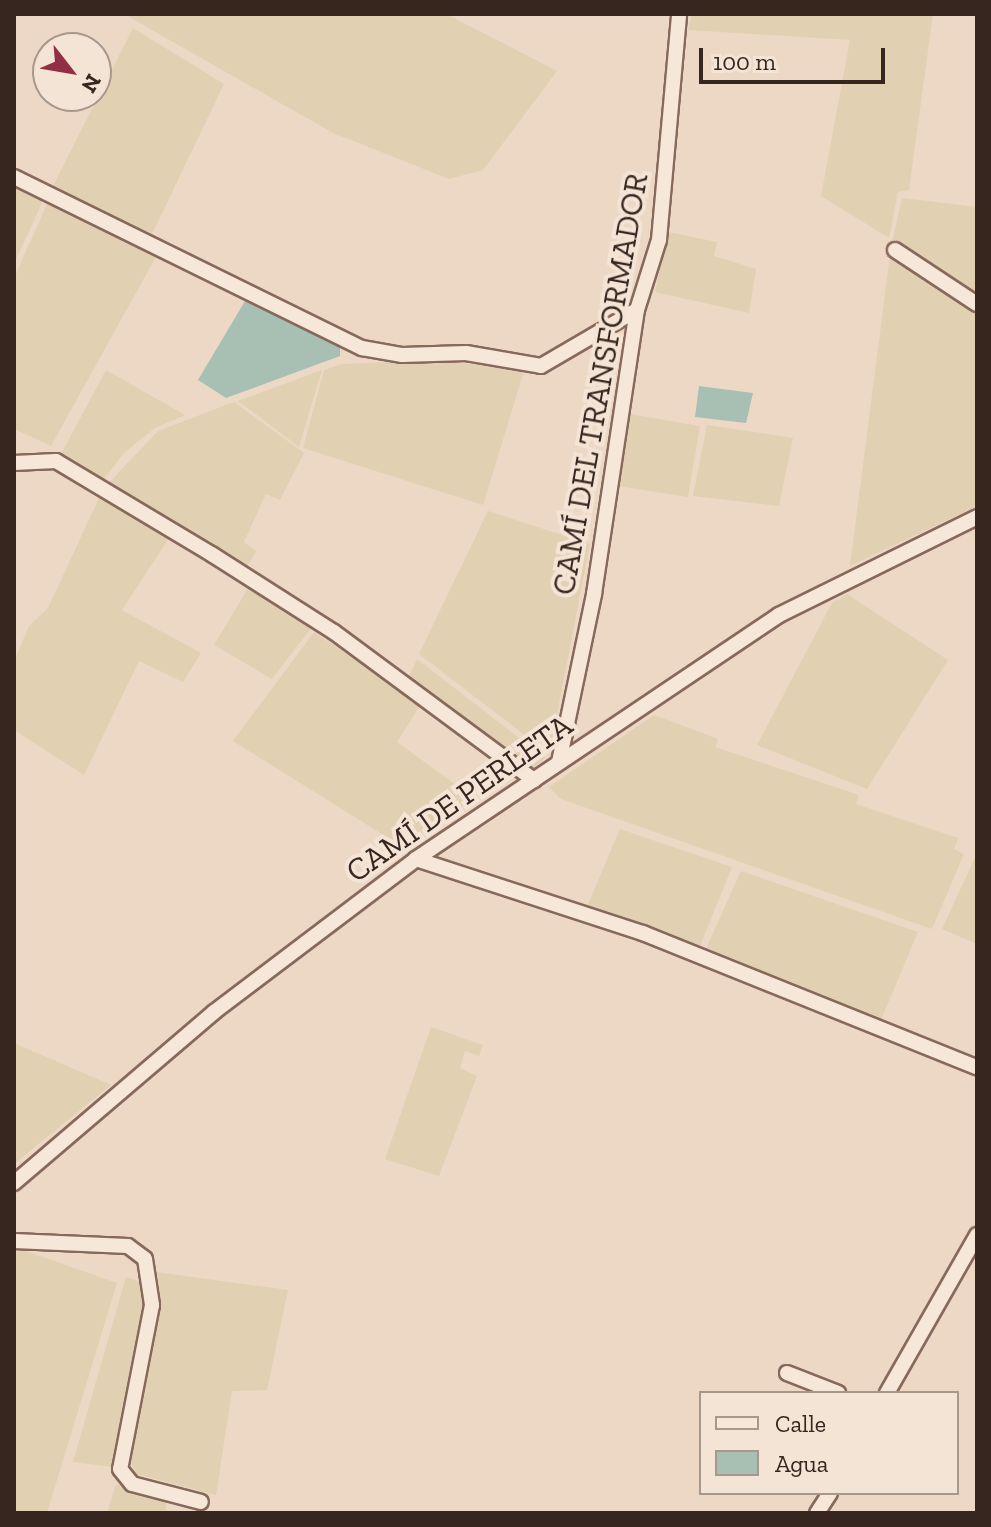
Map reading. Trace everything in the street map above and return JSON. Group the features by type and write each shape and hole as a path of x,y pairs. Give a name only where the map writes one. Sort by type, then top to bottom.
{"street":[{"name":"CAMÍ DEL TRANSFORMADOR","path":"559,762 594,594 637,310 659,240 679,14"},
{"path":"14,177 362,348 402,355 466,353 541,366 637,310"},
{"path":"895,250 977,304"},
{"path":"14,463 56,461 213,555 334,632 534,780"},
{"name":"CAMÍ DE PERLETA","path":"14,1183 214,1012 416,859 779,615 977,517"},
{"path":"416,859 643,933 977,1067"},
{"path":"888,1391 977,1235"},
{"path":"14,1241 128,1246 145,1259 151,1282 151,1321 120,1469 132,1484 201,1502"},
{"path":"787,1373 833,1391"},
{"path":"817,1513 829,1495"}],"shaded area":[{"path":"124,14 446,14 557,71 483,170 449,179 333,133"},
{"path":"692,14 933,14 909,190 898,192 889,238 821,196 850,40 688,30"},
{"path":"133,28 224,84 152,234 53,186 90,112 112,112 112,69"},
{"path":"14,183 45,196 14,264"},
{"path":"902,198 977,207 977,506 850,566 891,247"},
{"path":"48,202 157,255 51,446 14,429 14,278"},
{"path":"668,232 717,242 714,256 756,269 749,313 655,292"},
{"path":"439,360 524,371 483,505 303,448 324,370 341,364"},
{"path":"106,370 185,415 155,428 124,453 101,483 60,456"},
{"path":"322,370 299,447 238,401"},
{"path":"234,402 304,453 280,500 266,494 244,542 256,551 246,568 105,487 158,431"},
{"path":"629,414 700,426 688,497 618,486"},
{"path":"707,425 793,438 779,506 693,496"},
{"path":"99,498 171,535 122,610 201,653 183,682 139,661 84,775 14,730 14,661 29,626 48,608"},
{"path":"488,511 590,544 552,740 541,734 535,743 419,654"},
{"path":"250,585 312,627 272,679 214,645"},
{"path":"847,594 948,660 867,789 757,745 832,603"},
{"path":"314,632 421,704 397,742 474,798 401,846 233,741"},
{"path":"417,659 545,758 531,770 408,678"},
{"path":"654,715 718,739 715,747 859,795 856,804 958,838 954,849 964,854 932,929 561,799 549,787"},
{"path":"620,829 732,867 698,951 586,909"},
{"path":"977,853 977,944 942,929"},
{"path":"741,871 918,932 880,1022 704,953"},
{"path":"431,1027 483,1045 479,1056 465,1051 460,1068 477,1076 439,1176 385,1159"},
{"path":"14,1043 111,1085 14,1164"},
{"path":"14,1247 117,1283 47,1513 14,1513"},
{"path":"156,1272 288,1290 267,1390 232,1391 216,1495 137,1474 130,1462 159,1312"},
{"path":"126,1277 141,1282 144,1306 113,1467 73,1462"},
{"path":"116,1484 166,1499 166,1513 107,1513"}],"water":[{"path":"245,301 340,346 340,356 226,398 198,380"},
{"path":"699,386 753,393 746,423 695,417"}]}
